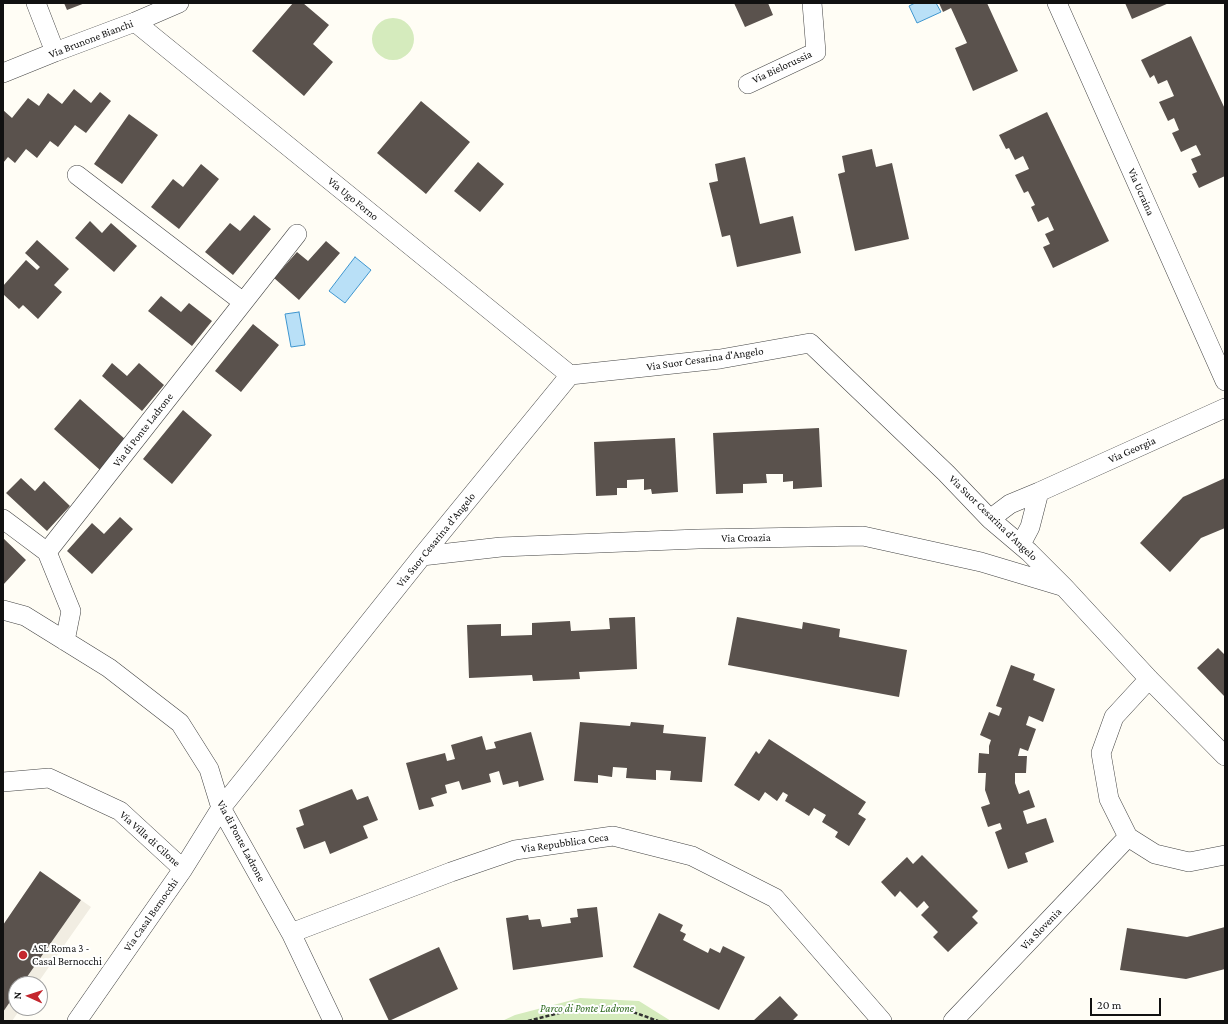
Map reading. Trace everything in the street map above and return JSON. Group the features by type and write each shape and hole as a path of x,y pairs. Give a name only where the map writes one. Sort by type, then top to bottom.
{"street":[{"path":"36,3 55,52"},
{"name":"Via Brunone Bianchi","path":"3,73 135,22 179,3"},
{"name":"Via Bielorussia","path":"748,84 816,52 812,3"},
{"name":"Via Ucraina","path":"1057,3 1225,382"},
{"name":"Via Ugo Forno","path":"135,22 570,375"},
{"path":"77,175 243,302"},
{"name":"Via di Ponte Ladrone","path":"47,552 297,234"},
{"name":"Via Suor Cesarina d'Angelo","path":"221,808 422,556 570,375 720,359 810,343 946,473 990,518 1021,544 1064,587 1149,679 1225,756"},
{"name":"Via Georgia","path":"990,518 1010,504 1225,408"},
{"path":"1021,544 1030,526 1039,492"},
{"path":"3,519 47,552 72,611 65,641"},
{"name":"Via Croazia","path":"422,556 501,547 698,539 862,536 981,562 1064,587"},
{"name":"Via di Ponte Ladrone","path":"3,610 25,616 109,668 180,723 209,769 221,808 290,933 333,1021"},
{"path":"1149,679 1114,717 1101,753 1109,799 1128,836 1155,854 1189,862 1225,854"},
{"name":"Via Villa di Cilone","path":"3,782 49,778 120,811 183,868"},
{"name":"Via Casal Bernocchi","path":"77,1021 183,868 221,808"},
{"name":"Via Repubblica Ceca","path":"290,933 451,872 515,850 613,836 692,856 775,898 882,1021"},
{"name":"Via Slovenia","path":"953,1021 1128,836"}],"path":[{"path":"528,1021 582,1007 619,1007 658,1021"}],"green space":[{"path":"393,18 408,24 414,39 408,54 393,60 378,54 372,39 378,24"},
{"name":"Parco di Ponte Ladrone","path":"580,998 639,1001 671,1021 502,1021 515,1015"}],"shaded area":[{"path":"81,900 91,907 43,976 28,976"},
{"path":"8,1005 8,1016 15,1016 12,1021 3,1021 3,1012"}],"water":[{"path":"915,3 936,3 941,12 917,23 909,6"},
{"path":"355,257 371,270 345,303 329,291"},
{"path":"299,312 305,345 291,347 285,314"}],"building":[{"path":"64,3 85,3 67,10"},
{"path":"293,3 303,3 329,25 313,44 333,62 304,96 252,51"},
{"path":"734,3 768,3 773,15 745,27"},
{"path":"939,3 987,3 1018,71 973,91 955,48 967,43 951,8 943,12"},
{"path":"1125,3 1169,3 1132,19"},
{"path":"1191,36 1225,109 1225,176 1199,188 1192,174 1197,172 1191,159 1201,155 1196,145 1181,152 1172,133 1179,130 1174,118 1168,121 1159,102 1174,96 1167,80 1158,84 1154,75 1150,78 1141,60"},
{"path":"74,89 91,103 100,92 111,101 86,133 75,125 58,147 50,141 37,158 26,149 15,163 8,157 3,163 3,110 12,118 28,98 39,106 48,93 62,104"},
{"path":"421,101 470,142 426,194 377,153"},
{"path":"1047,112 1109,241 1053,268 1043,247 1050,244 1045,234 1054,230 1048,217 1038,222 1031,207 1035,205 1028,191 1024,193 1015,175 1029,169 1023,156 1015,160 1009,148 1006,149 999,135"},
{"path":"129,114 158,135 122,184 94,164"},
{"path":"872,149 876,167 892,163 909,239 855,251 838,174 845,172 842,156"},
{"path":"745,157 760,224 793,216 801,253 737,267 730,235 722,237 709,183 718,181 715,164"},
{"path":"478,162 504,184 480,212 454,191"},
{"path":"201,164 219,179 179,229 151,207 173,179 183,187"},
{"path":"254,215 271,229 233,275 205,252 230,223 240,231"},
{"path":"90,221 102,233 111,223 137,246 114,272 75,238"},
{"path":"37,240 69,269 54,285 62,292 38,319 23,305 19,309 3,294 3,286 26,260 37,270 40,267 25,253"},
{"path":"326,241 340,253 299,300 274,278 297,252 308,261"},
{"path":"161,296 181,312 189,303 212,321 192,346 148,311"},
{"path":"253,324 279,345 241,392 215,371"},
{"path":"112,363 127,376 139,363 164,385 142,411 102,376"},
{"path":"80,399 126,440 100,470 54,429"},
{"path":"183,410 212,435 172,484 143,459"},
{"path":"819,428 822,487 793,489 793,481 783,482 783,474 766,474 767,483 743,484 743,493 716,494 713,433"},
{"path":"675,438 678,492 652,494 651,489 644,490 644,479 627,480 627,488 617,488 617,495 596,496 594,442"},
{"path":"21,478 35,491 44,481 70,506 47,531 6,493"},
{"path":"1225,478 1225,528 1201,538 1170,572 1140,543 1183,497"},
{"path":"120,517 133,529 92,574 67,551 92,523 104,534"},
{"path":"3,538 26,560 3,585"},
{"path":"635,617 637,669 579,672 580,679 533,681 532,675 469,678 467,625 501,624 501,636 532,635 532,623 570,621 571,631 610,629 609,618"},
{"path":"737,617 802,629 803,622 840,629 839,637 907,650 899,697 728,665"},
{"path":"1218,648 1224,654 1225,653 1225,697 1197,668"},
{"path":"1011,665 1035,674 1033,680 1055,689 1043,722 1029,716 1026,725 1036,729 1028,751 1020,748 1018,756 1027,756 1026,773 1015,773 1015,783 1019,794 1029,790 1035,807 1023,811 1027,824 1046,818 1054,842 1025,853 1028,862 1008,869 995,832 1002,829 1000,823 988,827 981,807 990,804 985,790 986,773 978,773 979,753 989,754 991,740 980,735 989,712 999,716 1002,708 996,706"},
{"path":"580,722 630,726 631,722 664,725 663,733 706,737 702,782 670,780 671,771 656,770 656,780 626,778 627,768 613,767 612,777 598,775 598,783 574,781"},
{"path":"531,732 544,780 519,787 518,781 503,785 499,771 489,774 491,782 462,790 459,781 445,785 447,793 431,798 434,806 419,810 406,763 445,753 447,761 455,759 451,745 482,736 486,750 496,748 494,742"},
{"path":"769,739 866,802 858,814 866,819 849,846 835,837 838,832 822,822 826,815 814,808 809,816 785,801 788,795 783,792 777,801 765,792 759,801 734,785 756,751 759,754"},
{"path":"352,789 357,800 368,796 378,820 363,826 368,838 330,854 325,841 304,849 296,828 304,825 299,810"},
{"path":"922,855 978,911 972,917 978,923 948,952 933,937 938,932 921,915 929,907 924,901 917,908 900,891 895,897 881,882 907,857 913,864"},
{"name":"ASL Roma 3 - Casal Bernocchi","path":"40,871 81,900 28,976 8,976 8,1005 3,1012 3,925"},
{"path":"597,907 603,957 513,970 506,918 528,915 529,920 540,919 542,927 571,923 570,918 578,917 577,909"},
{"path":"659,913 683,925 680,931 686,934 683,940 708,953 710,948 720,953 723,946 745,957 719,1010 633,967"},
{"path":"1225,927 1225,969 1186,979 1120,970 1127,928 1187,937"},
{"path":"439,947 458,989 389,1021 369,979"},
{"path":"780,996 798,1015 792,1021 753,1021"}],"place":[{"name":"ASL Roma 3 - Casal Bernocchi","path":"23,955"}]}
